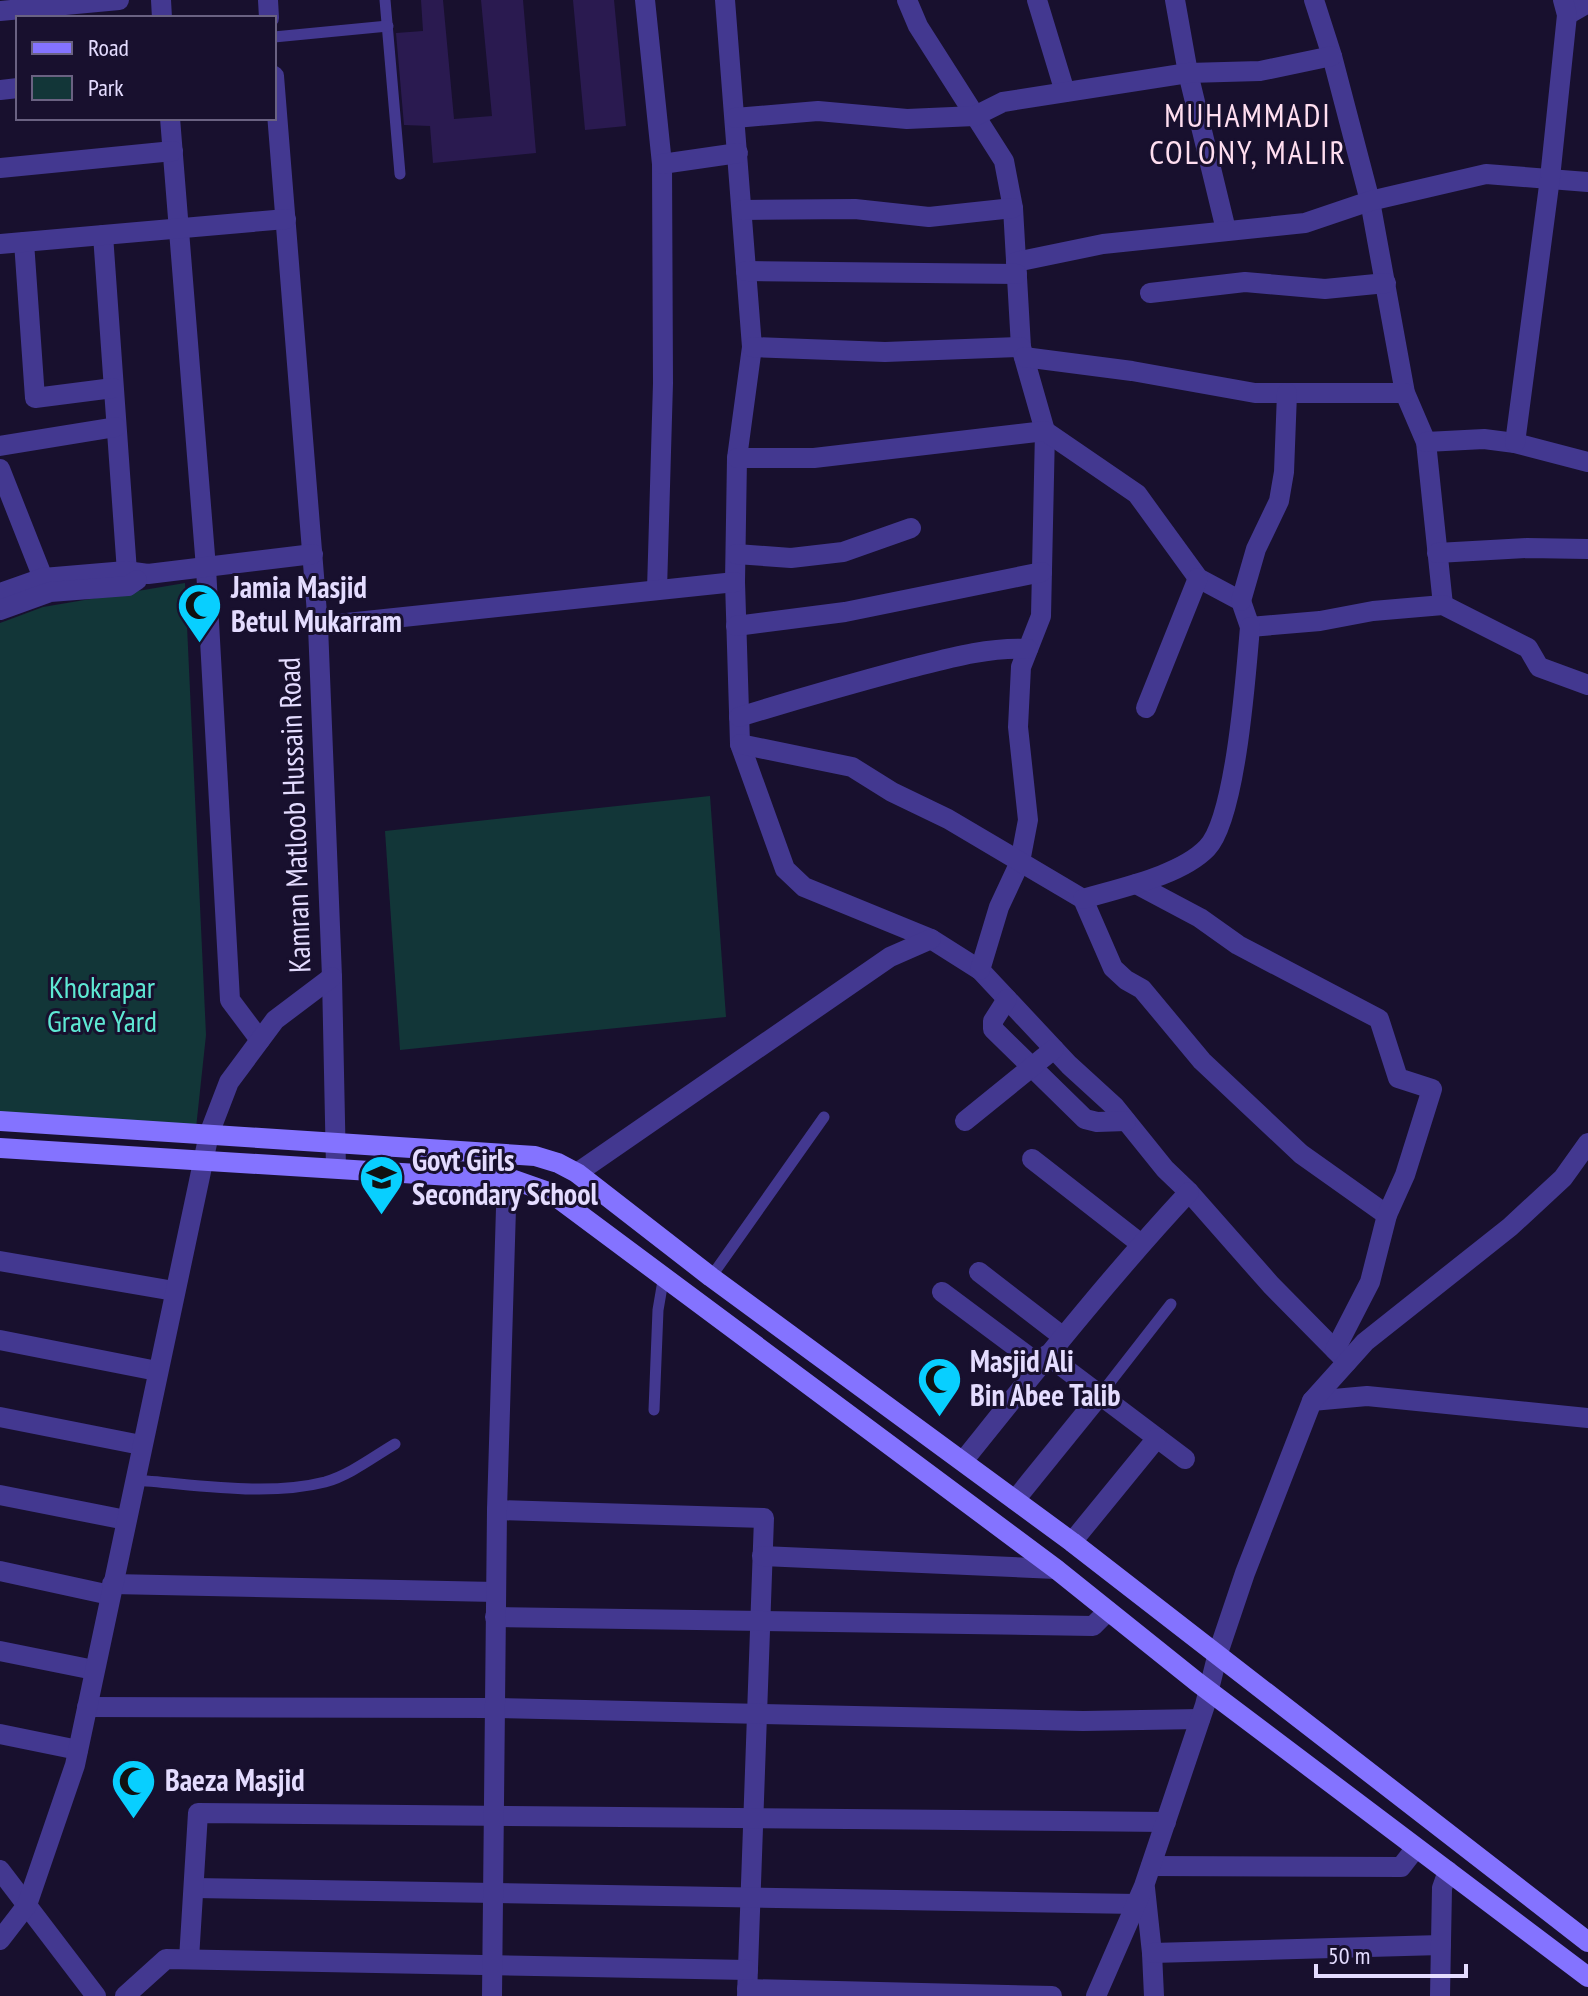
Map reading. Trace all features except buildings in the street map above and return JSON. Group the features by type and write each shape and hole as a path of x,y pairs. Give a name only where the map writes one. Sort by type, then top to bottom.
{"main road":[{"path":"0,1121 535,1156 558,1163 577,1173 711,1277 964,1460 1586,1935"},
{"path":"0,1148 514,1180 551,1193 1056,1569 1415,1849 1588,1977"}],"street":[{"path":"0,11 119,0"},
{"path":"645,0 662,164 663,383 657,590"},
{"path":"725,0 752,347 737,458 735,582 740,744 785,869 804,887 931,939 980,970 1126,1121 1165,1169 1271,1285 1341,1356"},
{"path":"907,0 918,26 1004,161 1013,208 1022,352 1045,431 1041,616 1021,667 1018,727 1028,820 1020,862 999,907 980,970"},
{"path":"1037,0 1065,92"},
{"path":"1175,0 1188,73 1226,230"},
{"path":"1314,0 1370,201 1405,393 1426,442 1443,605"},
{"path":"1515,443 1550,178 1565,7 1588,3"},
{"path":"735,118 818,111 907,119 975,116 1003,102 1188,73 1260,71 1332,56"},
{"name":"Kamran Matloob Hussain Road","path":"276,100 318,626 336,1168"},
{"path":"170,120 206,568 230,1000 260,1040"},
{"path":"0,168 173,151"},
{"path":"662,164 738,153"},
{"path":"746,271 1016,268 1103,244 1305,223 1370,201 1486,174 1588,182"},
{"path":"742,210 855,209 929,217 1013,208"},
{"path":"0,244 286,219"},
{"path":"103,235 127,579"},
{"path":"24,242 35,398 113,388"},
{"path":"1150,293 1245,282 1325,289 1386,283"},
{"path":"752,347 885,352 1022,352 1255,393 1405,393"},
{"path":"1083,899 1172,871 1208,848 1224,814 1239,733 1250,627 1241,601 1256,549 1279,501 1284,472 1287,393"},
{"path":"0,446 116,427"},
{"path":"737,458 814,458 1045,431 1137,494 1198,578 1241,601"},
{"path":"1426,442 1484,439 1515,443 1588,462"},
{"path":"0,469 43,578"},
{"path":"736,554 791,558 843,552 911,528"},
{"path":"1437,553 1527,548 1588,549"},
{"path":"0,610 50,592 148,574 313,554"},
{"path":"736,626 845,612 1042,572"},
{"path":"0,593 43,578 127,579"},
{"path":"1146,708 1198,578"},
{"path":"318,626 735,582"},
{"path":"1250,627 1443,605 1528,648 1539,667 1588,685"},
{"path":"739,717 956,656 1007,648 1028,649"},
{"path":"740,744 852,767 892,792 948,819 1083,899 1113,968 1142,989 1202,1061 1301,1154 1387,1215"},
{"path":"1096,1996 1151,1866 1245,1573 1312,1401 1341,1356 1370,1282 1387,1215 1405,1175 1432,1089 1398,1078 1379,1019 1238,945 1200,918 1136,884"},
{"path":"577,1173 890,957 931,939"},
{"path":"0,1940 27,1905 78,1750 209,1134 229,1082 275,1020 332,977"},
{"path":"1007,999 993,1021 993,1029 1085,1119 1097,1122 1126,1121"},
{"path":"965,1121 1054,1049"},
{"path":"1341,1356 1365,1342 1510,1227 1563,1178 1588,1143"},
{"path":"1032,1159 1141,1244"},
{"path":"492,1996 497,1510 506,1208 514,1180"},
{"path":"964,1460 1062,1336 1189,1192"},
{"path":"0,1261 174,1291"},
{"path":"979,1272 1062,1336"},
{"path":"942,1292 1100,1395 1185,1459"},
{"path":"760,1349 776,1324"},
{"path":"0,1340 157,1371"},
{"path":"1015,1500 1100,1395"},
{"path":"1312,1401 1367,1396 1588,1418"},
{"path":"0,1417 141,1445"},
{"path":"1072,1542 1157,1438"},
{"path":"0,1495 126,1520"},
{"path":"497,1510 764,1518 747,1985"},
{"path":"762,1556 1056,1569"},
{"path":"0,1571 111,1589 496,1592"},
{"path":"495,1617 1093,1626 1108,1611"},
{"path":"0,1651 94,1670"},
{"path":"87,1707 494,1708 1083,1721 1200,1719"},
{"path":"0,1734 78,1750"},
{"path":"189,1959 198,1813 1166,1822"},
{"path":"1151,1866 1401,1867 1415,1849"},
{"path":"1440,1996 1442,1888 1448,1871"},
{"path":"3,1875 96,1996"},
{"path":"194,1888 750,1897 1140,1895"},
{"path":"1140,1895 1152,1953 1154,1996"},
{"path":"1152,1953 1441,1945"},
{"path":"125,1996 166,1959 492,1965 747,1985 1052,1996"}],"lane":[{"path":"385,0 400,174"},
{"path":"276,37 388,26"},
{"path":"711,1277 824,1117"},
{"path":"654,1410 658,1310 664,1275"},
{"path":"1100,1395 1171,1304"},
{"path":"134,1480 283,1489 328,1481 395,1444"}],"green space":[{"name":"Khokrapar Grave Yard","path":"185,583 206,1035 196,1128 0,1112 0,623 43,607"},
{"path":"710,796 726,1017 400,1050 385,831"}],"place":[{"name":"Jamia Masjid Betul Mukarram","path":"200,644"},
{"name":"Govt Girls Secondary School","path":"381,1217"},
{"name":"Masjid Ali Bin Abee Talib","path":"939,1418"},
{"name":"Baeza Masjid","path":"134,1820"}],"district":[{"name":"MUHAMMADI COLONY, MALIR","path":"1248,134"}]}
